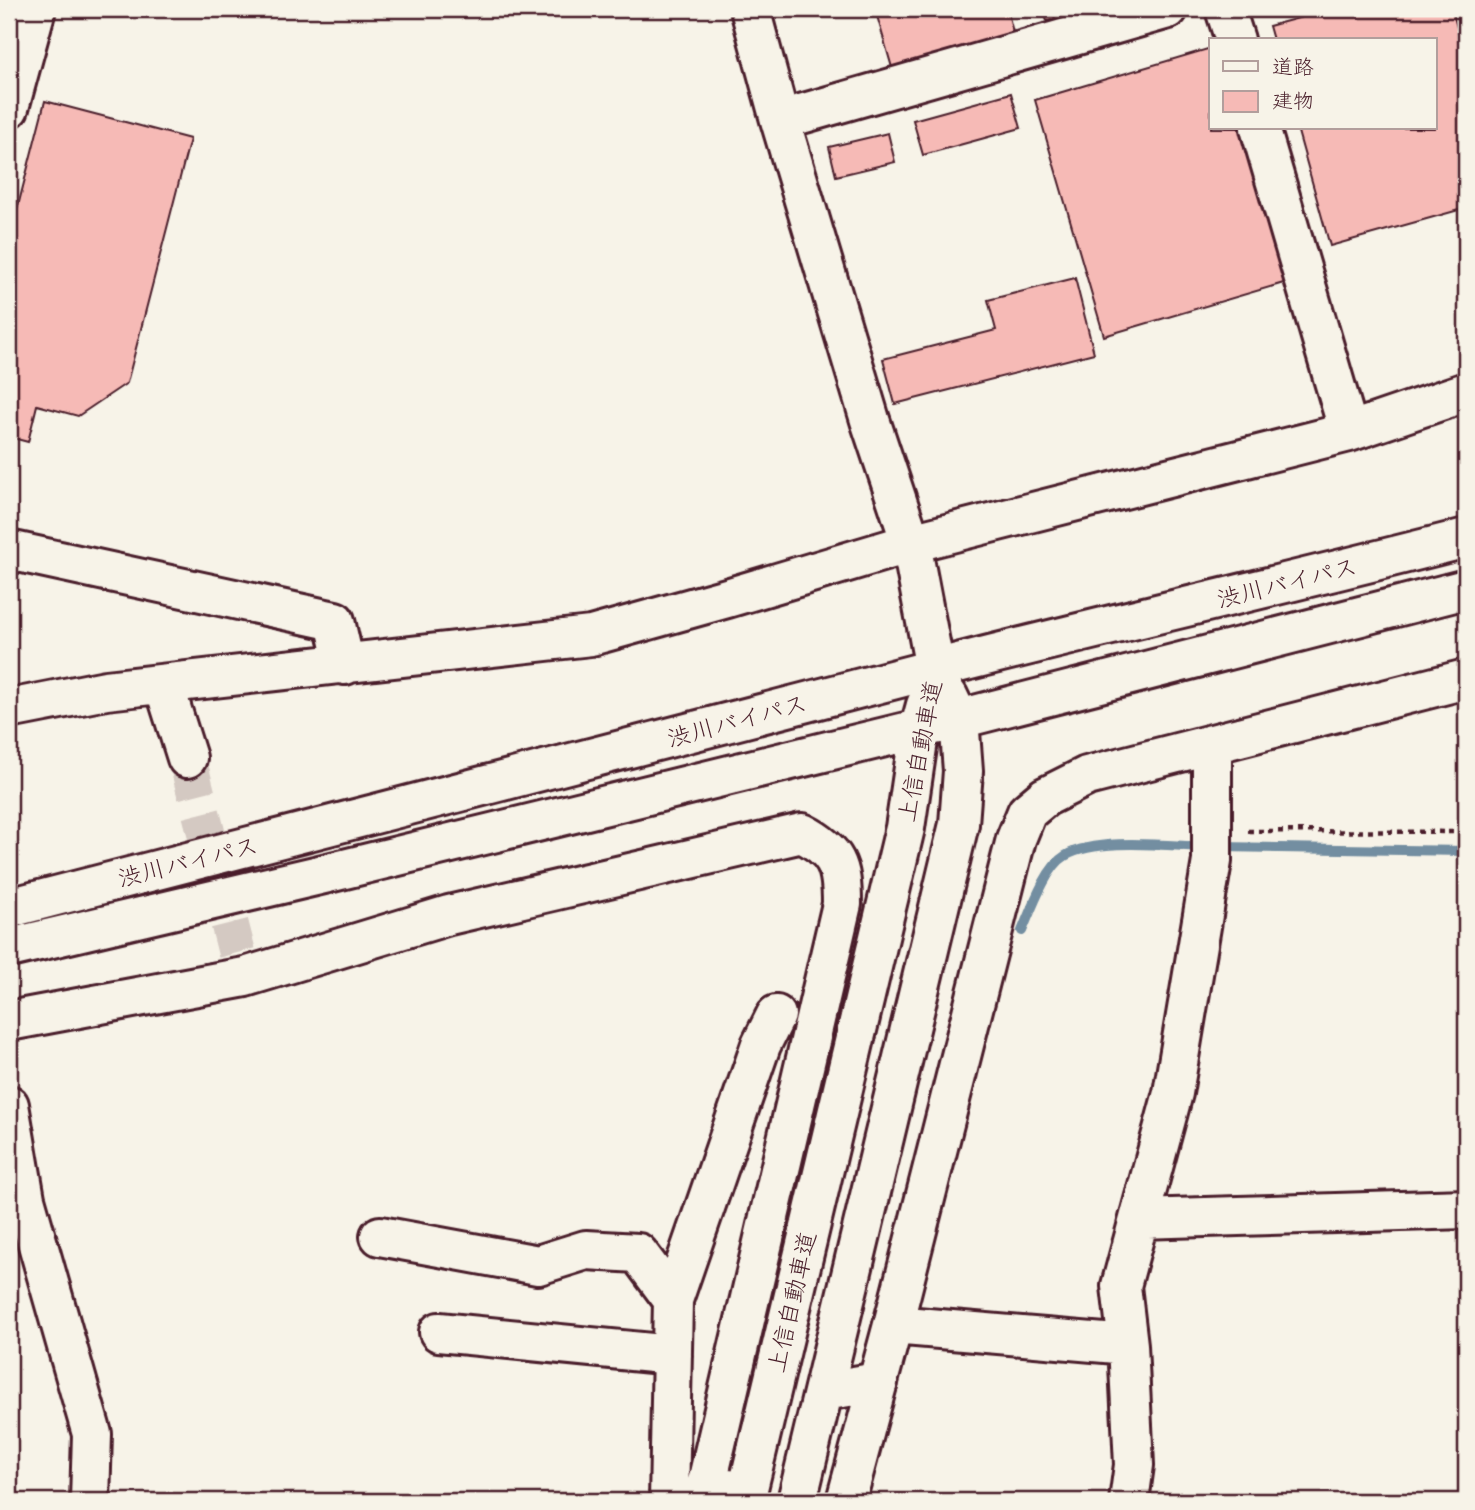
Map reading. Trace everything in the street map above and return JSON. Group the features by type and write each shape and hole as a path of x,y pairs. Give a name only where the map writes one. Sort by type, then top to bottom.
{"main road":[{"path":"11,94 36,9"},
{"path":"750,9 780,120 866,407 911,543 935,669"},
{"path":"780,120 1168,9"},
{"path":"1225,9 1234,38"},
{"path":"1261,130 1349,432"},
{"path":"9,709 106,690 591,636 911,543 1349,432 1466,392"},
{"path":"1264,590 1466,515"},
{"name":"渋川バイパス","path":"9,908 935,669 1157,613 1264,590 1466,538"},
{"path":"9,550 335,621 345,665"},
{"name":"渋川バイパス","path":"9,947 328,873 958,719 1466,589"},
{"name":"上信自動車道","path":"797,1501 959,824 963,771 958,719 935,669"},
{"name":"上信自動車道","path":"746,1496 905,828 920,727 935,669"},
{"path":"846,1501 1016,839 1027,811 1045,797 1087,776 1466,679"},
{"path":"164,685 187,758"},
{"path":"1129,1501 1134,1465 1128,1345 1121,1286 1173,1093 1212,861 1212,746"},
{"path":"9,1021 802,833 821,843 837,861 842,883 842,904 703,1494 746,1496"},
{"path":"669,1501 673,1300 761,1045 776,1015"},
{"path":"9,1105 25,1199 92,1434 90,1501"},
{"path":"1139,1219 1466,1209"},
{"path":"380,1236 538,1265 586,1250 638,1253 673,1300"},
{"path":"893,1325 1128,1345"},
{"path":"439,1332 671,1355"},
{"path":"824,1391 878,1382"}],"path":[{"path":"1212,830 1466,832"}],"building":[{"path":"875,9 1007,9 1014,36 893,71"},
{"path":"1043,9 1088,9 1047,21"},
{"path":"1332,9 1452,9 1466,61 1466,208 1330,246 1298,130 1436,130 1436,38 1272,38 1269,26"},
{"path":"1209,49 1209,130 1243,130 1287,282 1104,336 1035,100"},
{"path":"1011,93 1021,128 923,155 913,120"},
{"path":"45,101 190,139 127,383 78,416 37,405 28,442 9,437 9,241"},
{"path":"888,133 895,162 836,176 829,147"},
{"path":"1075,278 1094,353 895,404 883,359 996,330 988,300"}],"waterway":[{"path":"1022,931 1045,879 1065,856 1095,846 1154,844 1206,847"},
{"path":"1221,847 1466,851"}],"tunnel":[{"path":"187,758 237,953"}]}
